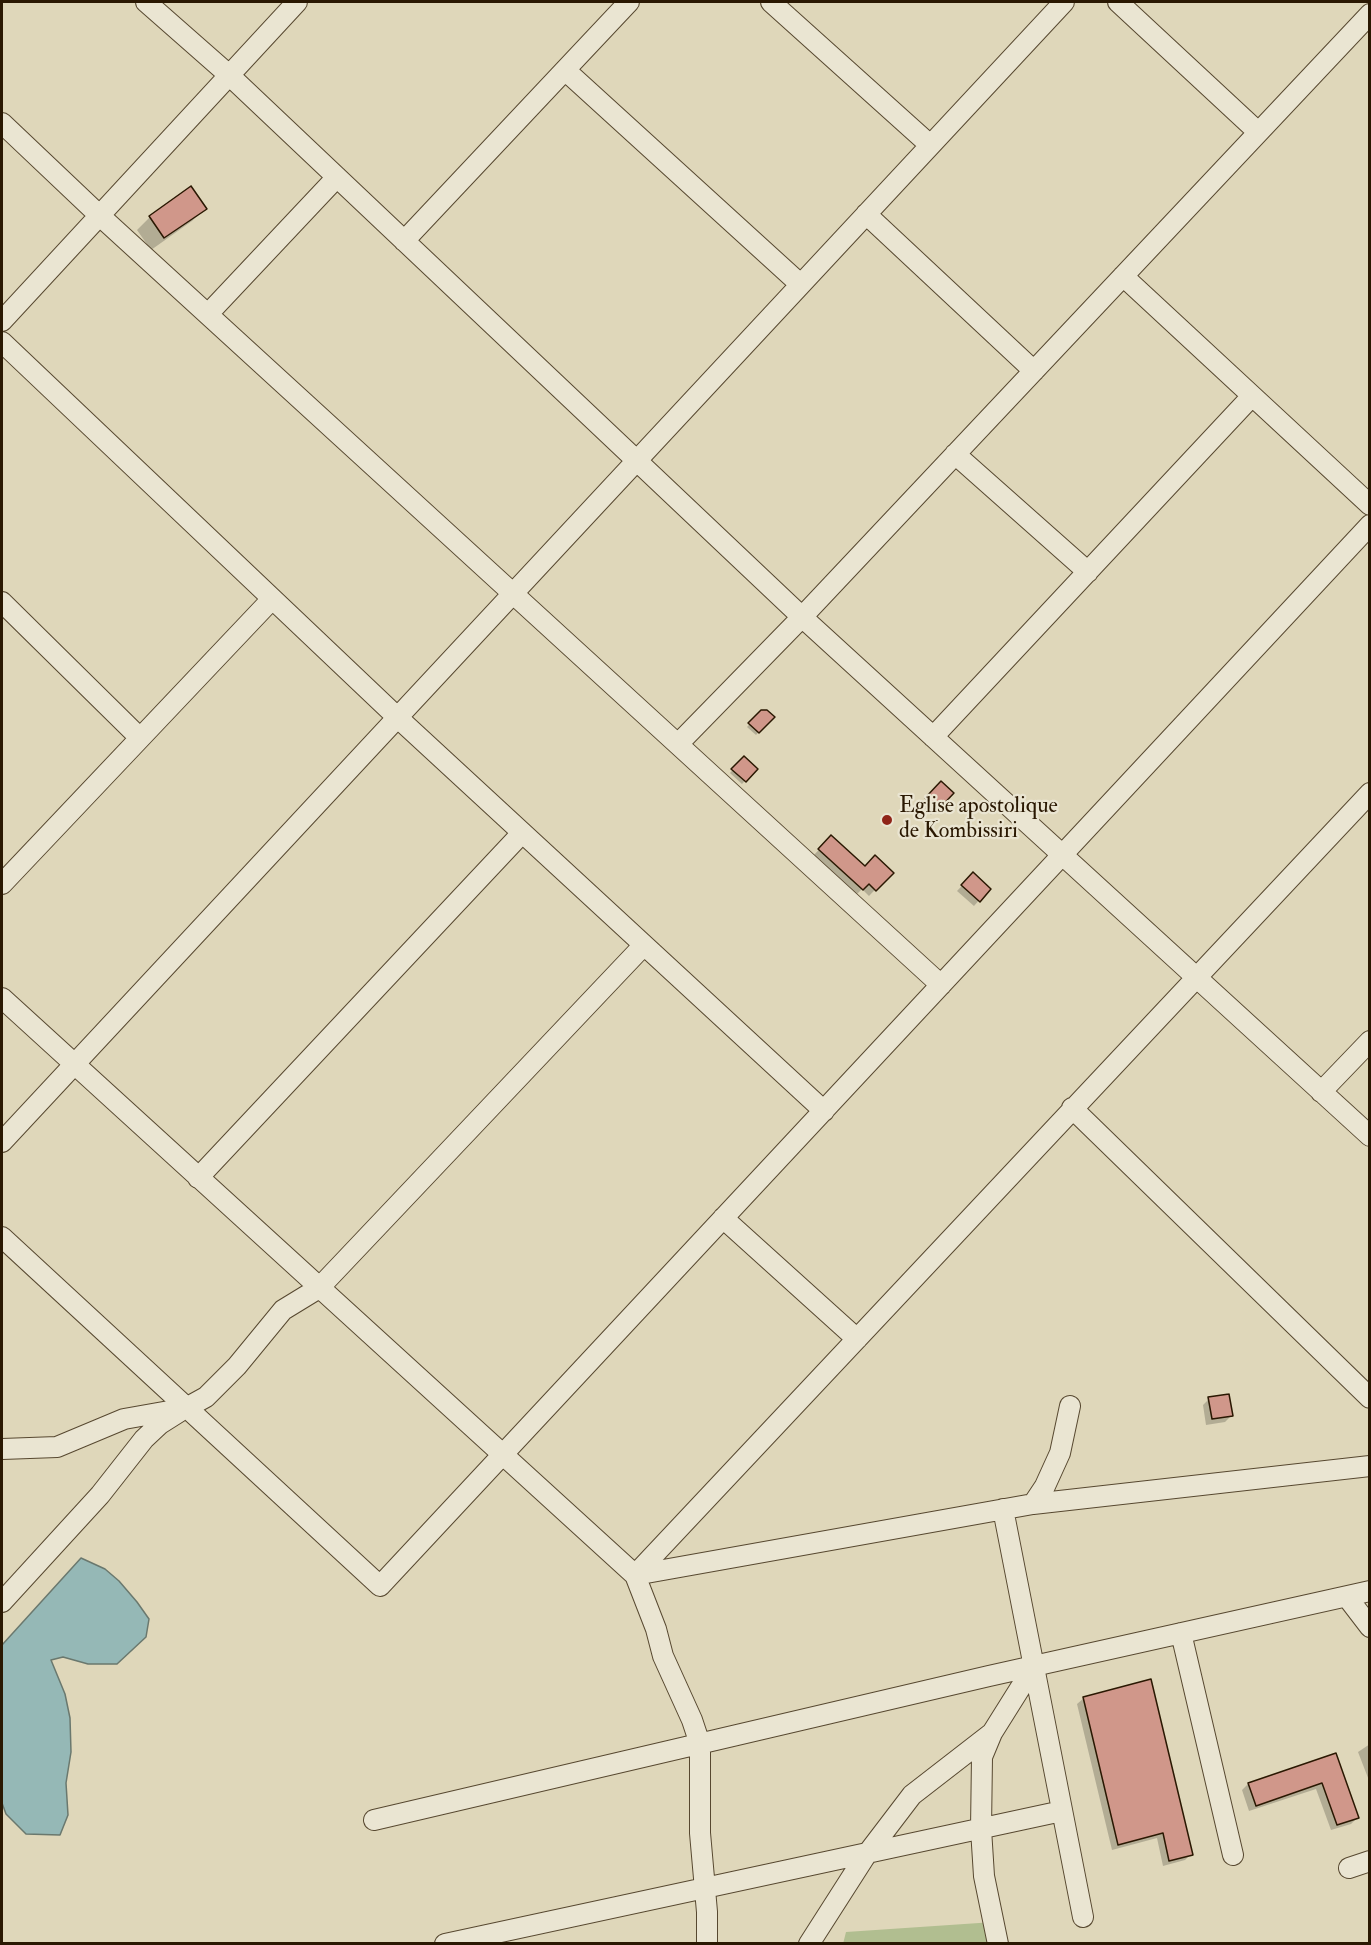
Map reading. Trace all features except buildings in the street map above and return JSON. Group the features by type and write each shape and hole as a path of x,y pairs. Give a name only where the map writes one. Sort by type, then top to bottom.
{"street":[{"path":"146,2 229,75 802,617 1370,1136"},
{"path":"2,321 297,2"},
{"path":"404,241 629,2"},
{"path":"771,2 930,145"},
{"path":"2,1142 1064,2"},
{"path":"1118,2 1258,132"},
{"path":"678,744 802,617 1370,14"},
{"path":"565,70 800,284"},
{"path":"2,123 99,215 941,985"},
{"path":"208,314 337,177"},
{"path":"866,214 1034,371"},
{"path":"1123,276 1370,505"},
{"path":"2,342 397,717 824,1110"},
{"path":"933,737 1252,396"},
{"path":"955,454 1088,572"},
{"path":"2,1237 380,1586 1370,525"},
{"path":"2,884 272,599"},
{"path":"2,602 140,738"},
{"path":"635,1575 1370,792"},
{"path":"198,1178 522,833"},
{"path":"2,1602 100,1496 144,1439 160,1424 206,1397 230,1374 283,1310 319,1288 644,945"},
{"path":"2,998 635,1575 656,1629 663,1656 692,1720 700,1744 700,1833 707,1944"},
{"path":"1321,1092 1370,1041"},
{"path":"1072,1108 1370,1398"},
{"path":"723,1218 857,1339"},
{"path":"1033,1504 1045,1486 1060,1453 1070,1406"},
{"path":"2,1449 57,1447 124,1419 186,1408"},
{"path":"635,1575 1033,1504 1370,1466"},
{"path":"1003,1509 1083,1917"},
{"path":"374,1820 1034,1666 1370,1591"},
{"path":"1347,1597 1370,1627"},
{"path":"1181,1633 1233,1855"},
{"path":"998,1944 984,1876 981,1829 982,1757 992,1733 1034,1666"},
{"path":"809,1944 867,1853 912,1795 992,1733"},
{"path":"445,1944 1062,1811"},
{"path":"1349,1868 1370,1861"}],"green space":[{"path":"994,1922 998,1944 843,1944 846,1932"}],"water":[{"path":"81,1558 105,1569 137,1602 149,1619 146,1637 117,1664 88,1664 63,1657 51,1660 65,1694 70,1718 71,1752 66,1783 68,1815 60,1835 26,1834 6,1814 2,1803 2,1645"}],"place":[{"name":"Eglise apostolique de Kombissiri","path":"887,820"}]}
